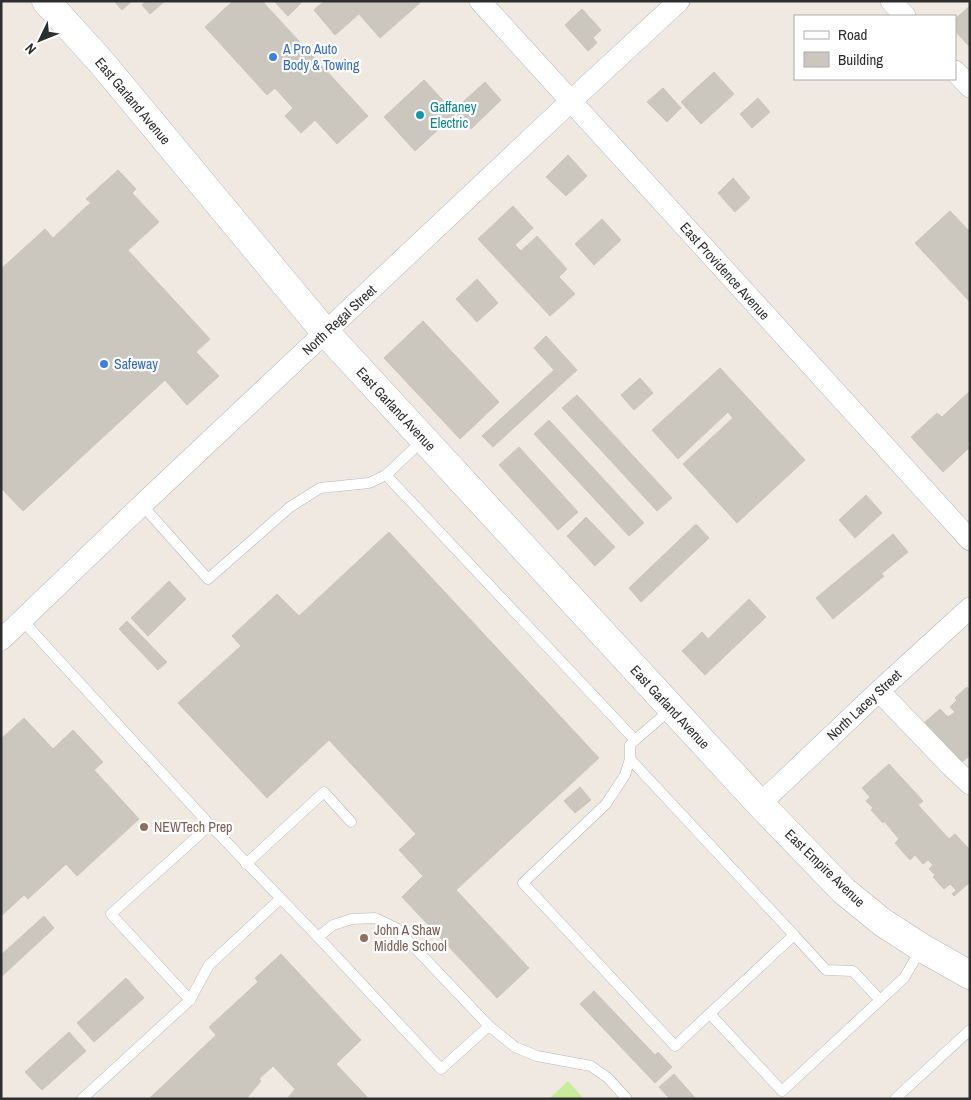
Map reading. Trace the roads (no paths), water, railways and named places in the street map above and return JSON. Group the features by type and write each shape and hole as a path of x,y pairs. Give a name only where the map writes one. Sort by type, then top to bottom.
{"street":[{"name":"East Garland Avenue","path":"46,1 102,63 326,333 760,804"},
{"name":"East Providence Avenue","path":"480,1 970,540"},
{"name":"North Regal Street","path":"1,640 142,505 679,1"},
{"path":"891,1 904,15"},
{"path":"956,72 970,87"},
{"name":"North Lacey Street","path":"760,804 970,608"},
{"path":"879,691 970,784"},
{"name":"East Empire Avenue","path":"760,804 844,891 882,922 922,948 970,975"}],"lane":[{"path":"142,505 208,579 290,507 320,488 369,483 386,475 424,440"},
{"path":"386,475 635,740"},
{"path":"22,620 246,864 318,937 441,1069 489,1026"},
{"path":"671,709 630,745 630,759 625,774 606,804 524,883 675,1046 794,935"},
{"path":"630,759 826,970 853,970 880,1000"},
{"path":"246,864 324,792 352,822"},
{"path":"190,1000 111,914 210,825"},
{"path":"82,1099 190,1000 209,965 280,899"},
{"path":"318,937 334,925 352,919 375,918 396,928 489,1026 515,1047 537,1056 591,1066 608,1078 628,1099"},
{"path":"710,1014 782,1091 904,978 922,948"},
{"path":"895,1099 970,1030"}],"place":[{"name":"A Pro Auto Body & Towing","path":"273,57"},
{"name":"Gaffaney Electric","path":"420,115"},
{"name":"Safeway","path":"104,364"},
{"name":"NEWTech Prep","path":"144,827"},
{"name":"John A Shaw Middle School","path":"364,938"}]}
